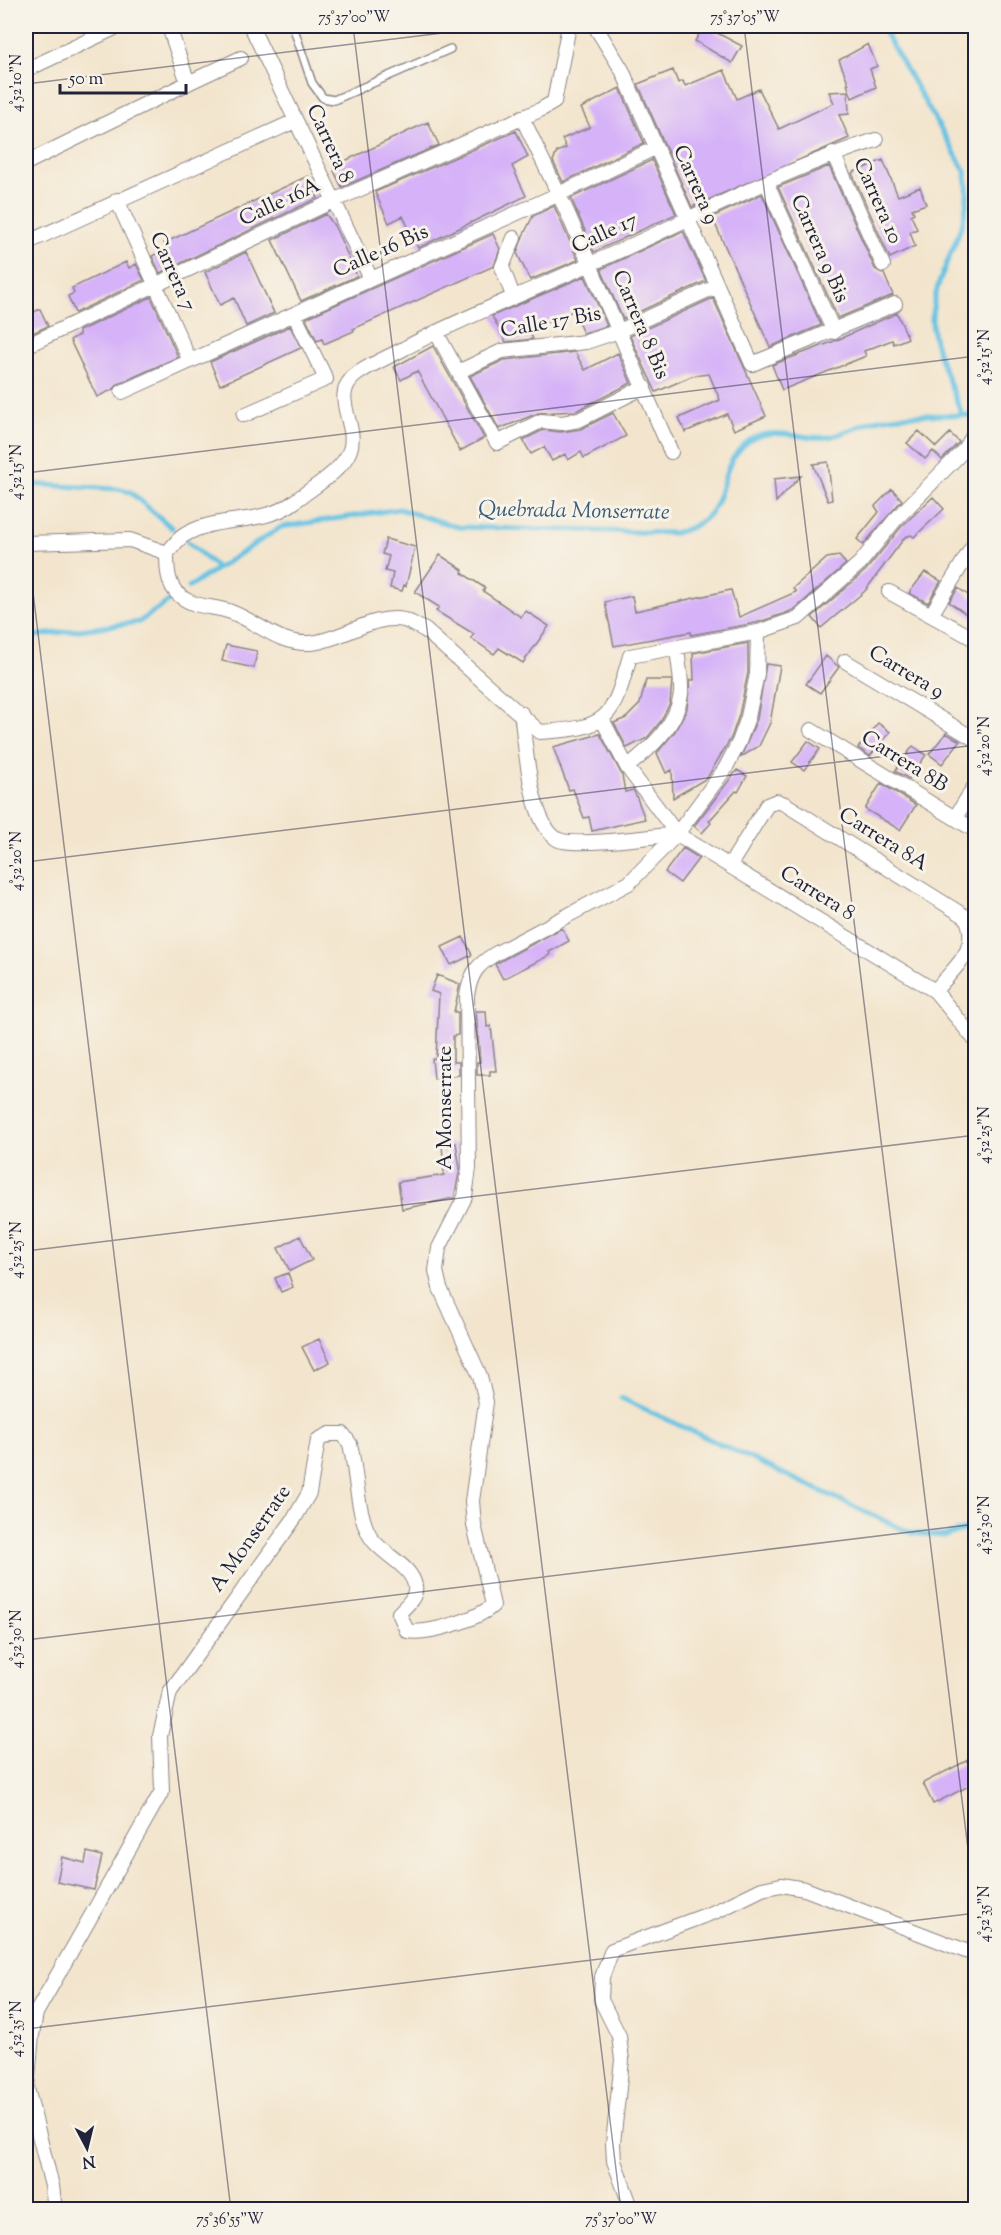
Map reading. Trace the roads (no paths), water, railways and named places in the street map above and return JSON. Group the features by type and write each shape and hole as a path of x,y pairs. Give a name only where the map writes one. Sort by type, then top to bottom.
{"street":[{"path":"26,70 119,26"},
{"name":"Carrera 8","path":"251,26 371,279"},
{"name":"Calle 16A","path":"26,346 333,201 554,102 569,26"},
{"name":"Carrera 9","path":"595,26 622,70 752,364 834,332"},
{"path":"172,27 188,83"},
{"path":"26,163 241,58"},
{"name":"Carrera 8 Bis","path":"522,117 591,264 671,452"},
{"path":"26,243 295,121"},
{"name":"Calle 17","path":"167,553 182,536 203,528 270,516 284,509 341,464 350,450 351,433 343,402 345,388 356,375 436,332 513,296 591,264 833,153 876,140"},
{"name":"Calle 16 Bis","path":"122,392 559,194 655,148"},
{"name":"Carrera 10","path":"833,153 883,265"},
{"name":"Carrera 9 Bis","path":"766,184 834,332"},
{"name":"Carrera 7","path":"117,200 190,361"},
{"path":"513,296 502,267 514,238"},
{"name":"Calle 17 Bis","path":"458,372 502,351 586,342 619,331 717,286"},
{"path":"834,332 895,304"},
{"path":"244,415 326,379 294,314"},
{"path":"436,332 497,443 541,421 561,423 579,420 644,387"},
{"path":"26,543 130,540 167,553 167,574 178,595 197,606 229,611 249,620 267,633 287,641 309,643 332,639 378,621 404,620 425,630 540,732 570,731 603,721 618,697 630,656 758,632 798,618 828,594 860,563 895,520 974,439"},
{"path":"931,615 975,541"},
{"path":"889,592 975,640"},
{"path":"521,713 537,810 545,827 558,840 576,843 676,834 725,769 739,742 748,717 757,674 758,632"},
{"path":"627,767 650,750 670,723 681,694 677,647"},
{"name":"Carrera 9","path":"845,661 975,740"},
{"path":"603,721 627,767 676,834"},
{"name":"Carrera 8B","path":"811,730 975,831"},
{"path":"955,818 975,784"},
{"name":"Carrera 8A","path":"730,865 767,805 777,801 966,917 971,929 971,947 935,991"},
{"name":"Carrera 8","path":"676,834 935,991 975,1041"},
{"name":"A Monserrate","path":"51,2210 54,2202 52,2186 27,2088 36,2013 162,1791 160,1736 170,1692 304,1502 311,1484 318,1440 330,1434 343,1434 350,1444 364,1523 375,1543 410,1574 416,1587 413,1598 399,1613 407,1631 418,1634 484,1613 493,1605 474,1525 472,1501 486,1402 480,1376 440,1288 436,1271 439,1248 465,1197 469,1168 467,995 470,979 478,964 629,883 676,834"},
{"path":"632,2210 614,2152 622,2060 619,2037 601,2000 602,1977 612,1950 717,1911 762,1889 781,1885 805,1889 975,1955"}],"lane":[{"path":"293,26 312,83 323,98 334,100 450,49"}],"waterway":[{"path":"764,28 790,26"},
{"path":"881,26 965,171 966,209 940,281 932,318 939,354 962,415 976,417"},
{"name":"Quebrada Monserrate","path":"189,587 281,527 399,509 458,527 674,533 693,526 706,517 720,495 727,470 734,457 753,438 773,433 828,437 890,417 962,415"},
{"path":"26,484 117,489 130,492 172,528"},
{"path":"187,541 216,567"},
{"name":"Quebrada Monserrate","path":"26,637 139,622 172,599"},
{"path":"621,1398 911,1533 944,1536 976,1526"}]}
